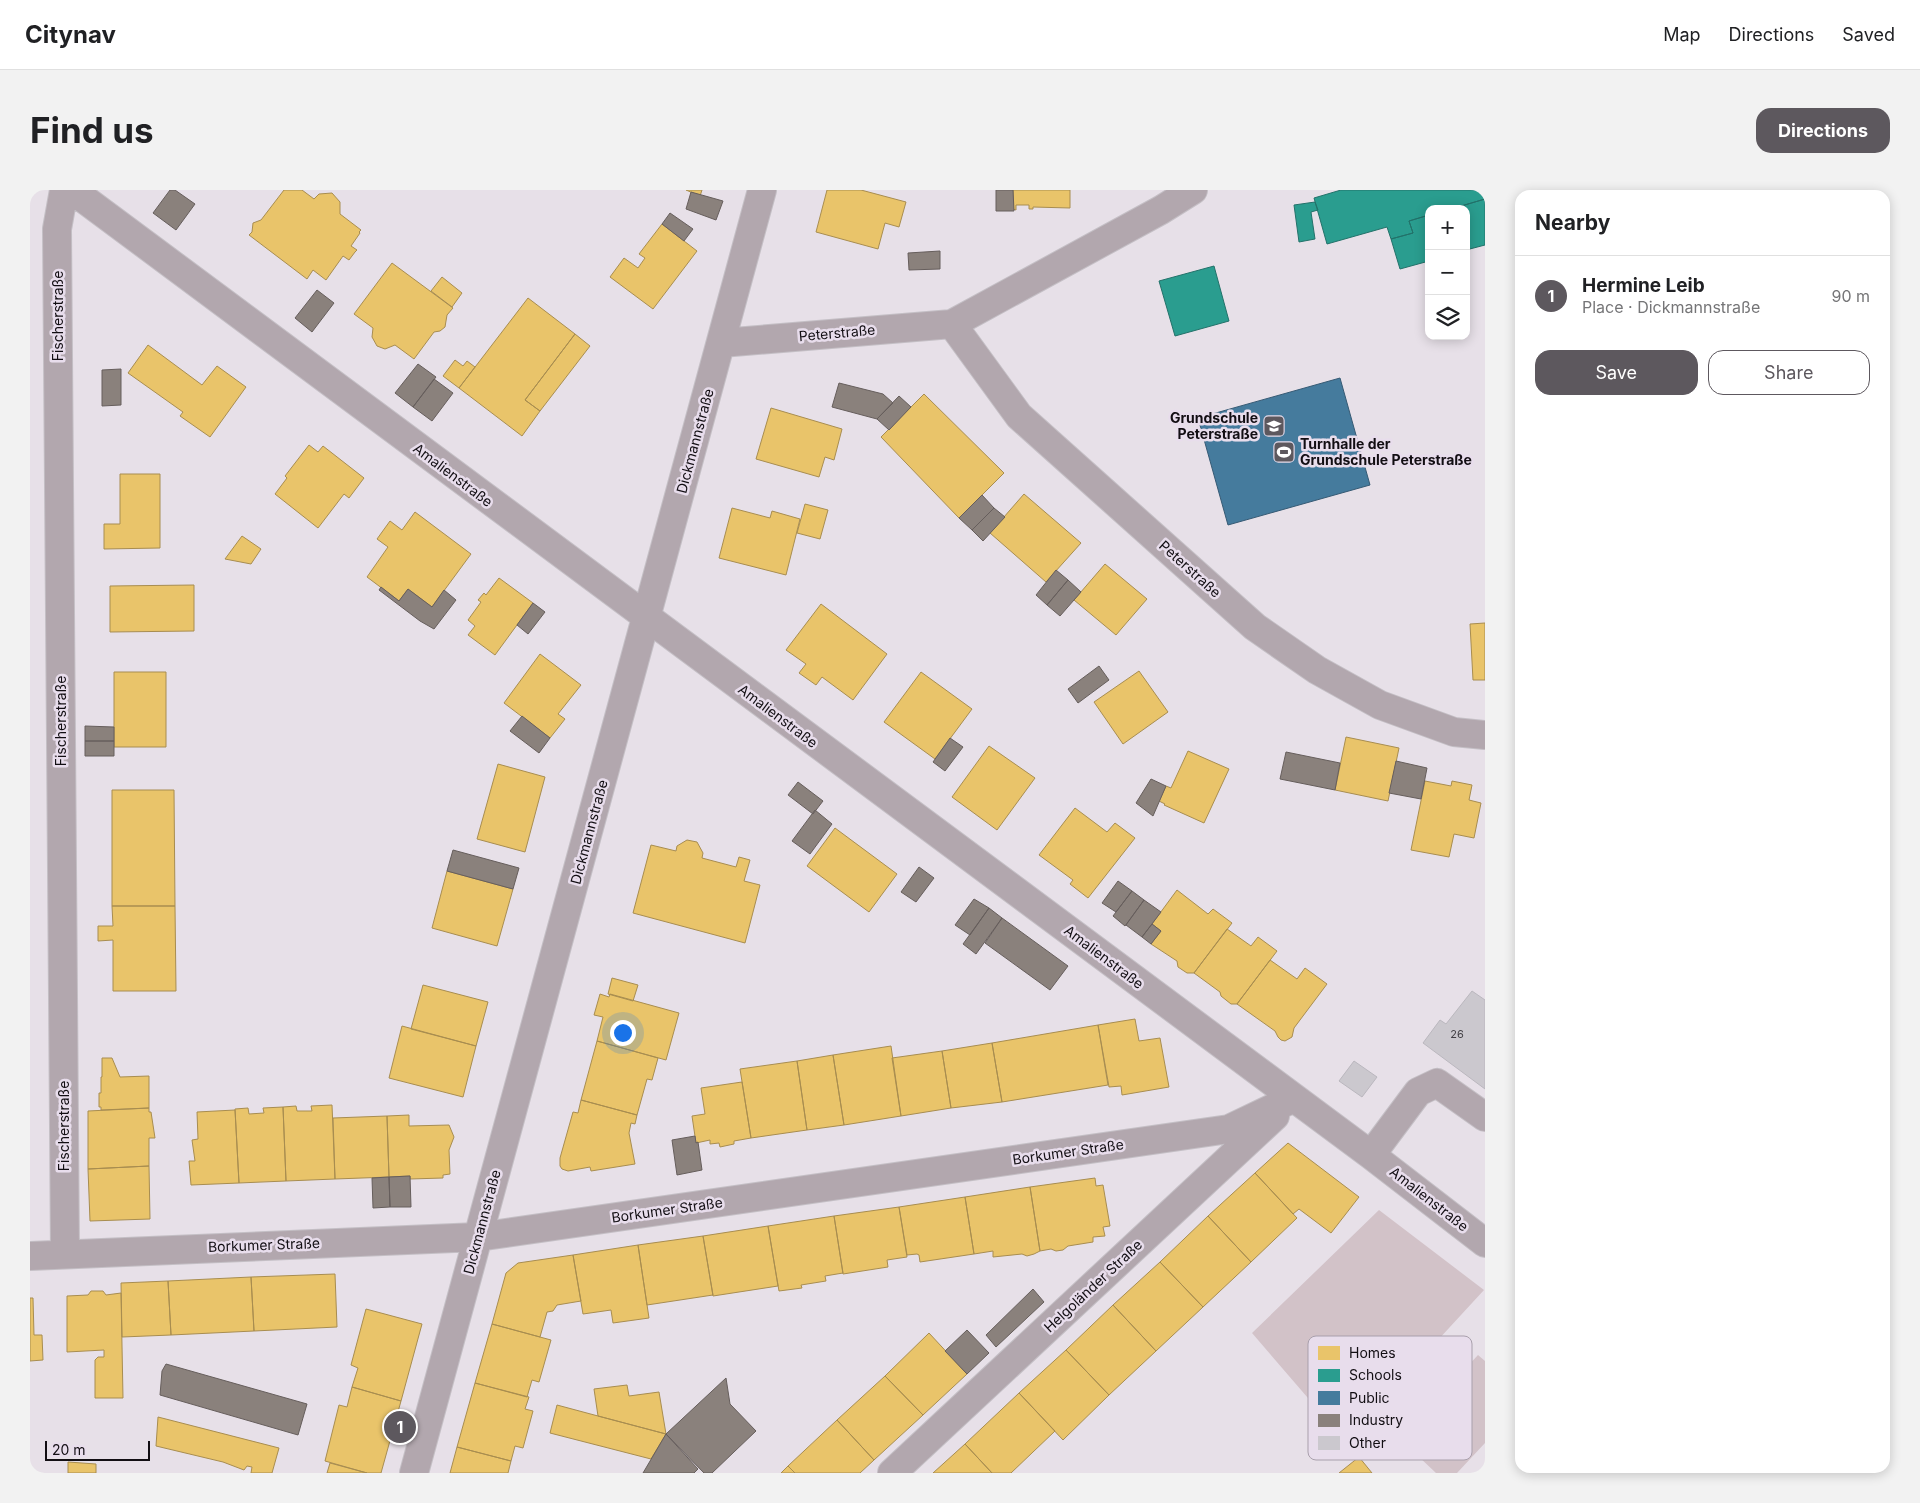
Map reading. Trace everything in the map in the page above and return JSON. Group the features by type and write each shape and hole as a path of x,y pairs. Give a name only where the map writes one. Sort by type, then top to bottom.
{"street":[{"name":"Fischerstraße","path":"64,190 57,229 57,267 65,1254"},
{"name":"Amalienstraße","path":"72,190 1371,1155 1485,1243"},
{"name":"Dickmannstraße","path":"414,1473 762,190"},
{"name":"Peterstraße","path":"721,343 952,324 1161,210 1193,190"},
{"name":"Peterstraße","path":"952,324 1019,416 1255,627 1318,670 1380,705 1454,732 1485,734"},
{"path":"1371,1155 1418,1092 1437,1083 1485,1117"},
{"name":"Borkumer Straße","path":"30,1256 478,1237 1229,1129 1294,1098"},
{"name":"Helgoländer Straße","path":"892,1473 1294,1098"}],"shaded area":[{"path":"1379,1210 1484,1290 1442,1336 1308,1336 1308,1398 1252,1333"},
{"path":"1478,1355 1485,1361 1485,1443 1472,1457 1472,1361"},
{"path":"1422,1460 1469,1460 1457,1473 1436,1473"}],"building: Homes":[{"path":"284,190 302,190 314,199 319,194 332,193 340,202 340,214 361,230 351,246 357,250 349,260 343,256 326,280 313,270 307,279 249,235 252,232 253,223 261,220"},
{"path":"686,190 702,190 700,196"},
{"path":"827,190 861,190 906,202 899,227 885,223 878,249 816,232"},
{"path":"1013,190 1070,190 1070,208 1033,207 1033,209 1029,209 1029,205 1016,205 1016,210 1013,209"},
{"path":"662,224 697,251 653,309 610,277 624,258 638,268 645,258 639,254"},
{"path":"392,263 453,308 447,315 445,327 440,331 434,332 414,359 395,345 385,349 377,346 372,337 373,328 354,314"},
{"path":"442,277 462,293 452,307 431,291"},
{"path":"528,298 575,334 525,400 540,411 522,436 459,388"},
{"path":"575,334 590,346 540,411 525,400"},
{"path":"148,345 202,385 217,366 246,387 210,437 180,416 183,412 128,373"},
{"path":"455,360 463,366 467,361 475,367 459,388 443,376"},
{"path":"924,394 1004,473 959,518 881,437"},
{"path":"771,408 842,429 834,460 825,457 819,477 756,459"},
{"path":"309,445 318,452 323,446 364,478 349,498 344,494 318,528 275,494 287,478 285,476"},
{"path":"120,474 160,474 160,548 104,549 104,524 120,524"},
{"path":"1024,494 1081,543 1046,582 990,533"},
{"path":"805,504 828,510 820,539 797,533"},
{"path":"732,508 770,518 772,511 800,519 786,575 719,558"},
{"path":"415,512 471,554 432,607 408,589 399,601 367,577 388,547 377,539 390,521 402,530"},
{"path":"242,536 261,549 251,564 225,559"},
{"path":"1105,564 1147,599 1116,635 1074,600"},
{"path":"499,578 533,603 495,655 468,635 475,626 468,620 481,602 478,600 484,593 486,595"},
{"path":"194,585 194,631 110,632 110,586"},
{"path":"821,604 887,654 853,700 822,677 816,685 799,673 806,664 786,650"},
{"path":"1485,623 1485,680 1473,680 1470,624"},
{"path":"540,654 581,685 558,714 565,719 550,738 504,703"},
{"path":"1139,671 1168,712 1123,744 1094,702"},
{"path":"114,672 166,672 166,747 114,747"},
{"path":"921,672 972,709 935,759 884,722"},
{"path":"1346,737 1399,748 1388,801 1335,790"},
{"path":"989,746 1035,778 997,830 952,797"},
{"path":"1188,751 1229,769 1204,823 1159,801 1166,786 1171,788"},
{"path":"498,764 545,777 525,852 477,839"},
{"path":"1425,781 1451,786 1452,781 1472,785 1469,800 1481,803 1474,838 1454,834 1449,857 1411,850"},
{"path":"112,790 174,790 175,906 112,906"},
{"path":"1075,808 1107,832 1115,823 1135,838 1088,898 1070,884 1073,880 1039,855"},
{"path":"835,828 897,874 869,912 807,866"},
{"path":"687,840 697,842 703,853 702,858 736,867 739,857 750,860 744,881 760,885 745,943 633,913 651,845 676,851 677,846"},
{"path":"447,871 513,889 497,946 432,928"},
{"path":"1177,890 1208,914 1213,909 1232,923 1194,973 1187,973 1178,967 1177,961 1151,944 1161,931 1152,924"},
{"path":"112,906 175,906 176,991 113,991 113,940 98,941 98,926 113,926"},
{"path":"1227,929 1251,946 1258,937 1277,951 1237,1004 1231,1004 1221,996 1220,992 1194,973"},
{"path":"1270,960 1297,979 1305,968 1327,984 1294,1028 1292,1037 1285,1041 1278,1037 1275,1031 1237,1004"},
{"path":"612,978 638,985 633,1001 608,994"},
{"path":"423,985 488,1002 476,1046 411,1029"},
{"path":"600,994 609,997 610,994 679,1013 666,1060 597,1041 603,1017 594,1015"},
{"path":"1135,1019 1139,1041 1160,1038 1169,1087 1122,1095 1121,1086 1109,1087 1098,1025"},
{"path":"1098,1025 1108,1085 1002,1102 992,1043"},
{"path":"402,1026 476,1046 463,1097 389,1078"},
{"path":"597,1041 658,1058 652,1080 647,1079 637,1115 581,1100"},
{"path":"992,1043 1002,1102 951,1108 942,1051"},
{"path":"891,1046 901,1116 844,1125 833,1055"},
{"path":"942,1051 951,1108 901,1116 892,1058"},
{"path":"833,1055 844,1125 807,1130 797,1061"},
{"path":"102,1058 112,1058 120,1077 149,1076 149,1108 101,1110 101,1107 99,1107 99,1093 101,1093"},
{"path":"797,1061 807,1130 751,1138 740,1069"},
{"path":"742,1082 751,1138 734,1141 734,1144 720,1147 719,1143 710,1144 710,1140 696,1143 692,1116 705,1114 701,1088"},
{"path":"581,1100 637,1115 635,1124 631,1123 629,1133 635,1164 591,1171 590,1167 568,1171 562,1169 560,1158 573,1112 578,1113"},
{"path":"332,1105 335,1179 286,1181 283,1107 296,1106 297,1111 312,1111 311,1106"},
{"path":"283,1107 286,1181 239,1183 235,1109 248,1108 249,1114 264,1113 263,1108"},
{"path":"149,1108 155,1138 149,1138 149,1166 88,1169 88,1111"},
{"path":"235,1110 239,1183 191,1185 189,1161 195,1161 192,1140 198,1139 197,1112"},
{"path":"409,1115 409,1126 449,1125 454,1137 449,1150 450,1174 443,1175 443,1178 410,1179 410,1176 389,1177 387,1116"},
{"path":"387,1116 389,1177 335,1179 333,1118"},
{"path":"1288,1143 1359,1197 1331,1233 1299,1209 1293,1214 1255,1173"},
{"path":"149,1166 150,1219 90,1221 88,1169"},
{"path":"1255,1173 1297,1218 1251,1262 1208,1216"},
{"path":"1095,1178 1096,1186 1103,1185 1110,1226 1103,1227 1105,1236 1093,1237 1093,1242 1068,1246 1063,1250 1056,1251 1051,1249 1040,1251 1030,1187"},
{"path":"1030,1187 1040,1251 1027,1256 1022,1254 993,1257 993,1251 974,1254 965,1197"},
{"path":"965,1197 974,1254 920,1262 919,1255 907,1255 899,1207"},
{"path":"899,1207 907,1257 887,1260 888,1267 843,1274 834,1216"},
{"path":"834,1216 843,1273 825,1276 826,1281 801,1285 802,1288 779,1291 768,1226"},
{"path":"1208,1216 1251,1262 1203,1307 1160,1262"},
{"path":"768,1226 778,1286 713,1296 703,1236"},
{"path":"703,1236 713,1295 647,1305 638,1245"},
{"path":"638,1245 649,1318 613,1323 611,1310 583,1314 573,1255"},
{"path":"573,1255 581,1301 557,1305 553,1311 547,1312 540,1337 492,1324 506,1273 518,1263"},
{"path":"1160,1262 1203,1307 1156,1351 1113,1305"},
{"path":"335,1274 337,1327 254,1331 251,1277"},
{"path":"251,1277 254,1331 171,1335 168,1281"},
{"path":"168,1281 171,1335 122,1337 121,1283"},
{"path":"91,1291 103,1291 106,1295 121,1293 123,1398 95,1398 95,1360 98,1357 104,1357 104,1350 67,1352 67,1296 88,1295"},
{"path":"30,1298 33,1298 34,1335 42,1335 43,1360 30,1361"},
{"path":"1113,1305 1156,1351 1109,1395 1066,1350"},
{"path":"366,1309 422,1324 401,1401 352,1387 358,1368 351,1365"},
{"path":"492,1324 551,1340 539,1382 532,1380 527,1397 475,1383"},
{"path":"929,1333 967,1374 923,1415 885,1376"},
{"path":"1066,1350 1109,1395 1063,1440 1019,1393"},
{"path":"885,1376 923,1415 874,1460 837,1420"},
{"path":"475,1383 529,1397 525,1409 533,1411 523,1448 515,1446 511,1461 457,1447"},
{"path":"627,1385 629,1396 659,1392 666,1434 598,1416 594,1389"},
{"path":"352,1387 401,1401 381,1473 367,1473 325,1461 339,1405 347,1407"},
{"path":"1019,1393 1055,1431 1011,1473 992,1473 965,1444"},
{"path":"557,1405 666,1434 651,1459 550,1433"},
{"path":"158,1417 279,1448 272,1473 251,1473 252,1467 247,1466 244,1470 223,1462 156,1446"},
{"path":"837,1420 874,1460 860,1473 795,1473 788,1466"},
{"path":"965,1444 992,1473 933,1473"},
{"path":"457,1447 511,1461 508,1473 450,1473"},
{"path":"1355,1460 1361,1460 1372,1473 1339,1473"},
{"path":"68,1462 96,1464 96,1473 68,1473"},
{"path":"330,1463 367,1473 327,1473"},
{"path":"788,1466 795,1473 781,1473"}],"building: Schools":[{"path":"1341,190 1485,190 1485,199 1465,205 1425,205 1425,216 1409,221 1413,233 1391,239 1387,227 1327,244 1314,198"},
{"path":"1485,199 1485,245 1470,249 1470,205 1465,205"},
{"path":"1315,202 1318,210 1311,212 1315,239 1299,242 1294,205"},
{"path":"1425,216 1425,262 1400,269 1391,239 1413,233 1409,221"},
{"path":"1214,266 1229,321 1175,336 1159,281"}],"building: Public":[{"name":"Turnhalle der Grundschule Peterstraße","path":"1340,378 1370,485 1228,525 1198,418"}],"building: Industry":[{"path":"170,190 175,190 195,204 176,230 153,213"},
{"path":"996,190 1013,190 1014,211 996,211"},
{"path":"691,192 723,201 716,220 686,209"},
{"path":"670,213 693,229 684,241 662,224"},
{"path":"940,251 940,269 909,270 908,253"},
{"path":"317,290 334,303 312,332 295,318"},
{"path":"418,364 436,377 413,407 395,393"},
{"path":"121,369 121,405 102,406 102,370"},
{"path":"434,379 453,393 432,421 413,407"},
{"path":"839,383 883,394 893,403 877,419 832,407"},
{"path":"899,396 911,407 889,430 877,419"},
{"path":"982,495 994,508 972,530 959,518"},
{"path":"994,508 1005,517 983,541 972,530"},
{"path":"1056,570 1068,580 1047,605 1036,595"},
{"path":"1068,580 1081,592 1060,616 1047,605"},
{"path":"381,587 399,601 408,589 432,607 444,590 456,600 434,629 420,621 379,590"},
{"path":"533,603 545,612 528,634 517,625"},
{"path":"1099,666 1109,680 1078,703 1068,689"},
{"path":"522,716 550,738 539,753 510,731"},
{"path":"85,726 114,727 114,741 85,741"},
{"path":"950,738 963,747 945,771 933,762"},
{"path":"85,741 114,741 114,756 85,756"},
{"path":"1286,752 1340,763 1335,790 1280,779"},
{"path":"1396,761 1427,768 1421,799 1389,793"},
{"path":"1151,779 1166,786 1153,816 1136,803"},
{"path":"798,782 823,801 813,814 788,795"},
{"path":"815,810 832,824 810,854 792,841"},
{"path":"453,850 519,868 513,889 447,871"},
{"path":"919,867 934,878 916,902 901,892"},
{"path":"1118,881 1132,891 1116,912 1102,903"},
{"path":"1132,891 1144,900 1125,926 1113,916"},
{"path":"974,899 989,908 970,935 955,925"},
{"path":"1144,900 1161,912 1142,937 1126,925"},
{"path":"989,908 1002,918 976,954 963,944"},
{"path":"1002,918 1068,966 1050,990 985,943"},
{"path":"1152,924 1161,931 1151,944 1142,937"},
{"path":"695,1136 696,1143 698,1142 702,1170 677,1175 672,1140"},
{"path":"410,1176 411,1207 390,1207 389,1177"},
{"path":"389,1177 390,1207 373,1208 372,1178"},
{"path":"1033,1289 1044,1302 996,1347 986,1335"},
{"path":"967,1330 989,1353 967,1374 945,1351"},
{"path":"166,1364 307,1404 298,1435 160,1395 162,1371"},
{"path":"726,1378 730,1404 756,1431 712,1473 704,1473 666,1434"},
{"path":"666,1434 698,1469 694,1473 643,1473"}],"building: Other":[{"path":"1472,991 1485,1000 1485,1089 1423,1043 1440,1020 1446,1024"},
{"path":"1354,1061 1377,1077 1362,1097 1339,1081"}],"place":[{"name":"Grundschule Peterstraße","path":"1274,426"},
{"name":"Turnhalle der Grundschule Peterstraße","path":"1284,452"},
{"name":"Hermine Leib","path":"400,1427"}]}
